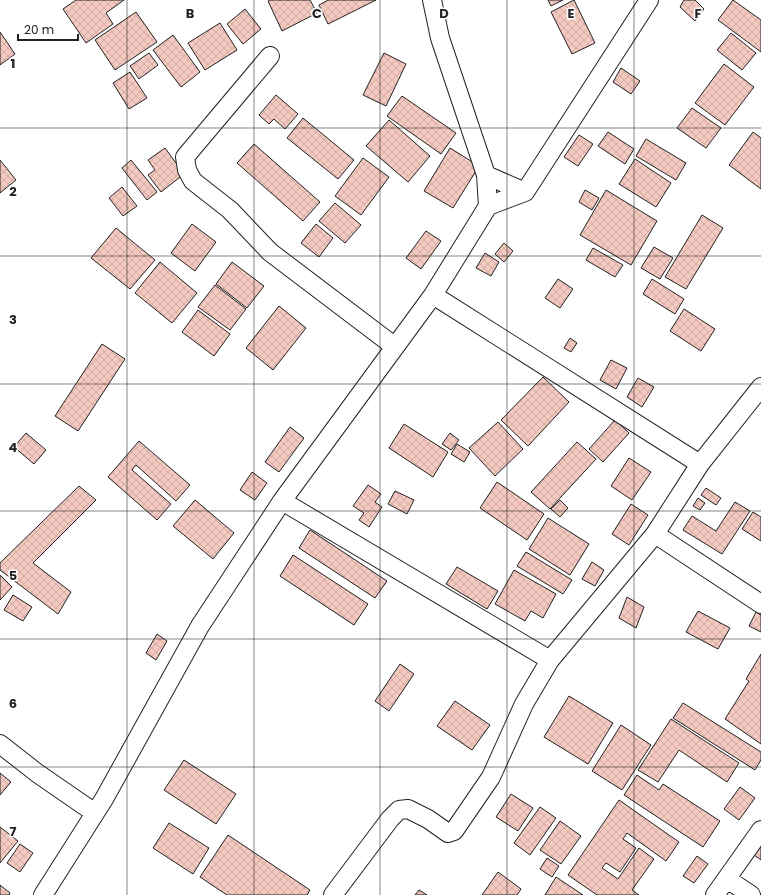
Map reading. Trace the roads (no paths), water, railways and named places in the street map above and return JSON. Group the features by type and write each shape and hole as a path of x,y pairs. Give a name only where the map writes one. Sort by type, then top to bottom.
{"street":[{"path":"42,895 95,813 134,746 200,626 282,501 432,295 488,206 486,175 440,38 432,0"},
{"path":"488,206 525,192 649,0"},
{"path":"270,56 185,157 187,170 193,181 230,210 270,252 394,346"},
{"path":"486,175 525,192"},
{"path":"432,295 700,464"},
{"path":"334,895 398,810 408,810 428,820 448,833 454,831 491,777 524,704 550,660 655,534 700,464 761,387"},
{"path":"282,501 550,660"},
{"path":"655,534 761,604"},
{"path":"0,744 37,773 95,813"},
{"path":"714,895 761,830"},
{"path":"727,879 751,895"}]}
